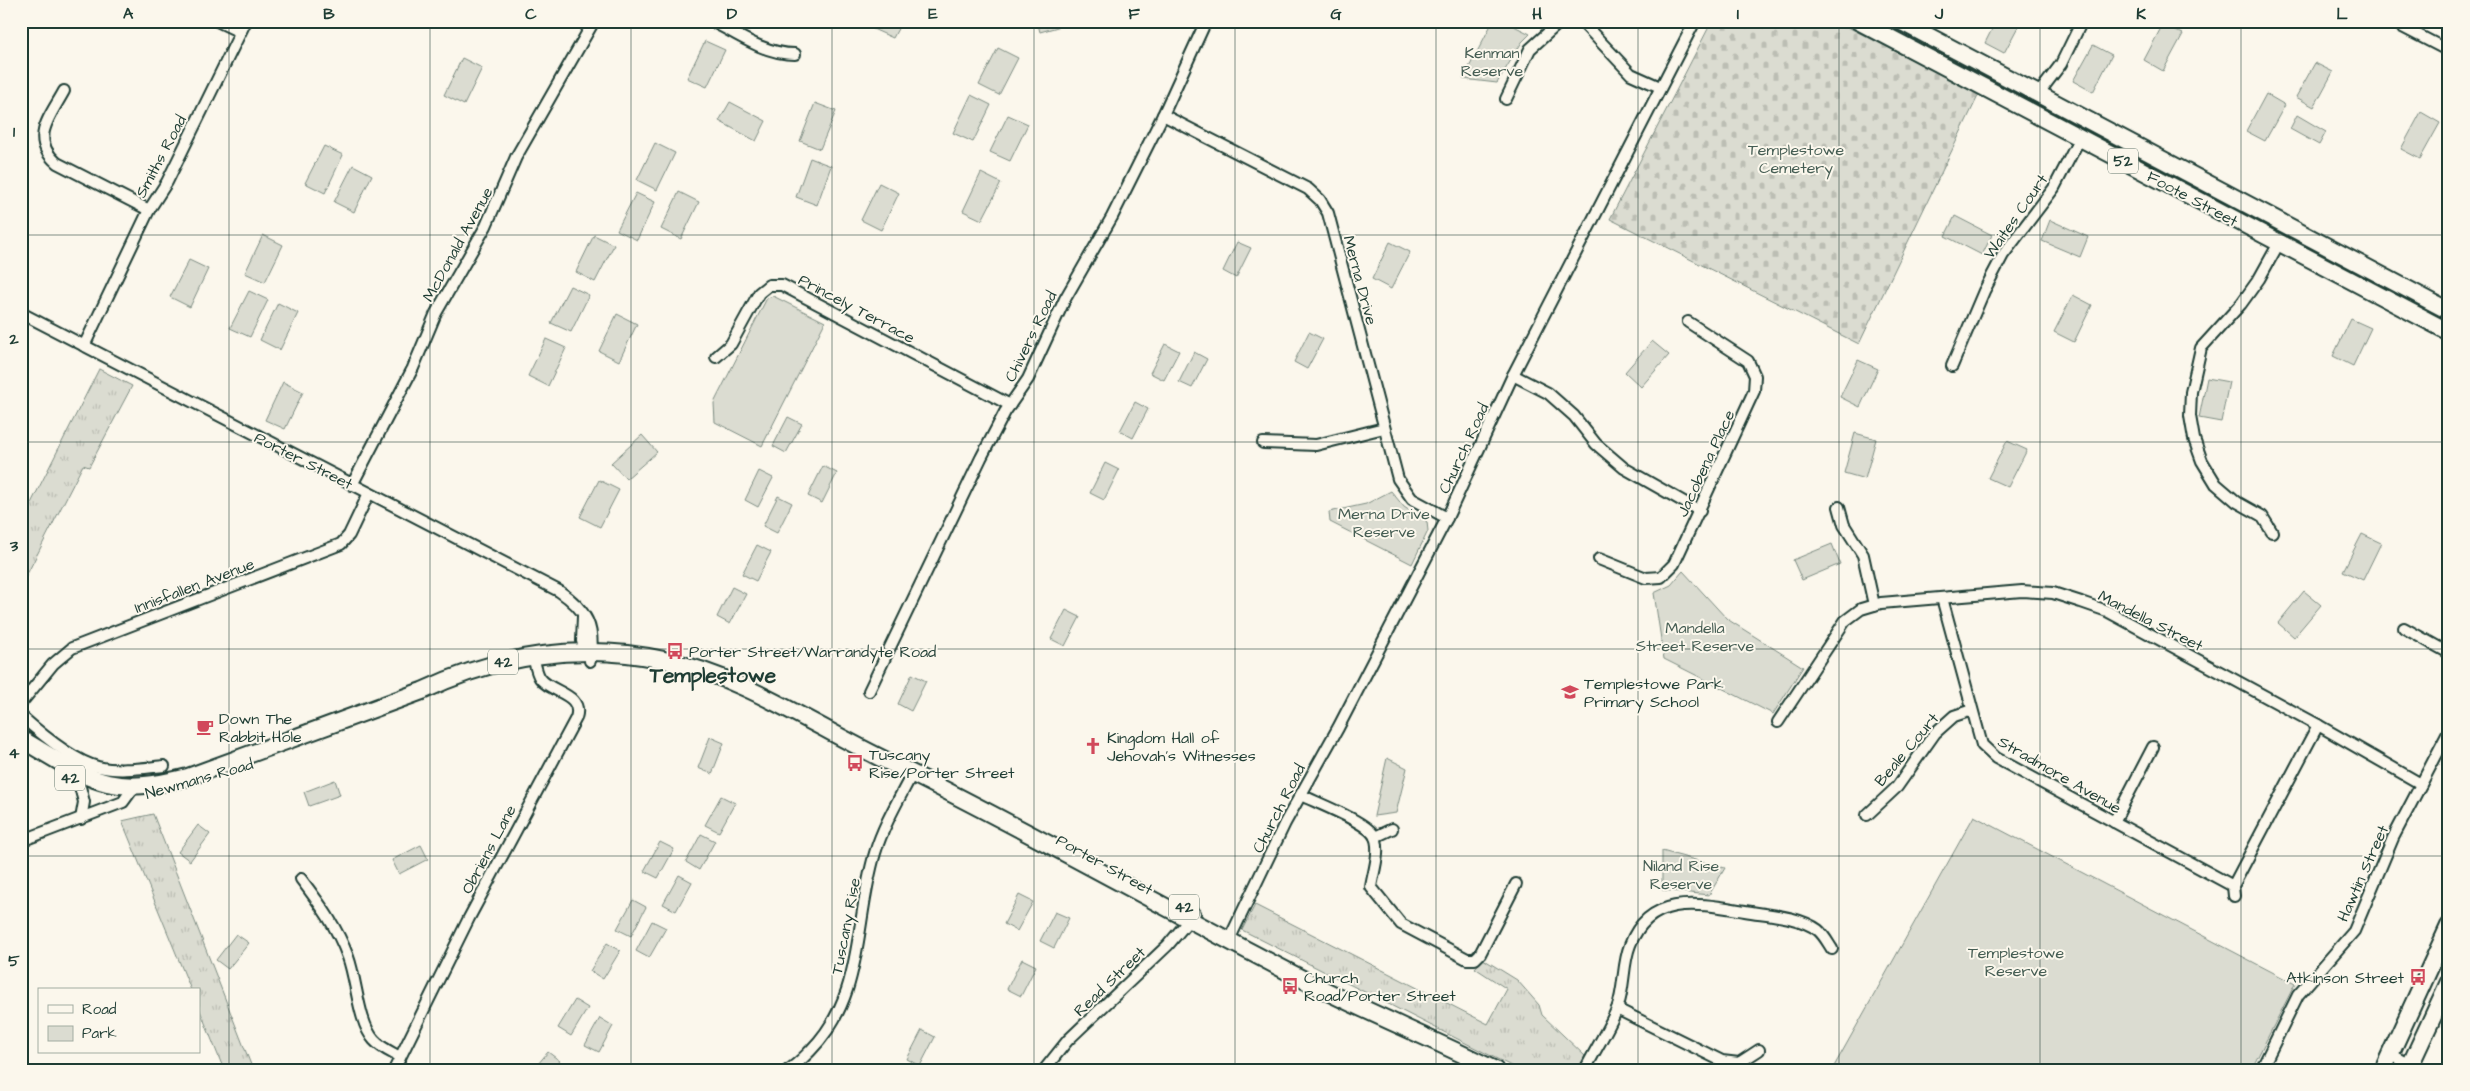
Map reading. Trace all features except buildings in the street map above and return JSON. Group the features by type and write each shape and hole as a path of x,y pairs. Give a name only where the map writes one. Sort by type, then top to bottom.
{"main road":[{"name":"Foote Street","path":"1858,21 2449,332"},
{"name":"Foote Street","path":"1900,21 2176,165 2449,311"},
{"path":"2166,184 2176,165"},
{"name":"Newmans Road","path":"132,792 188,777 350,715 406,697 475,670 589,654"},
{"name":"Porter Street","path":"589,654 650,657 689,666 758,693 794,714 943,789 1033,825 1192,917 1495,1070"},
{"name":"42","path":"21,740 81,774 132,792"},
{"name":"42","path":"21,740 52,767 79,783 102,792 132,792"},
{"path":"2383,1070 2449,926"},
{"path":"2413,1068 2449,982"}],"street":[{"path":"217,21 240,32"},
{"name":"Smiths Road","path":"80,344 102,306 149,210 166,182 246,21"},
{"name":"McDonald Avenue","path":"352,485 413,368 436,313 486,226 516,157 594,21"},
{"path":"712,21 765,49 783,54 795,54"},
{"name":"Chivers Road","path":"869,691 981,458 1010,405 1028,379 1068,293 1112,216 1163,116 1206,21"},
{"path":"1506,99 1530,49 1562,21"},
{"path":"1581,21 1631,74 1660,87"},
{"name":"Church Road","path":"1231,937 1285,823 1338,728 1447,518 1513,375 1695,21"},
{"path":"2039,93 2061,64 2082,21"},
{"path":"2391,21 2449,51"},
{"path":"64,91 44,132 42,143 47,154 57,163 149,210"},
{"name":"Merna Drive","path":"1163,116 1308,188 1320,200 1328,214 1398,479 1412,499 1447,518"},
{"name":"Waites Court","path":"1952,366 1984,291 2003,255 2054,188 2080,138"},
{"path":"2272,532 2262,516 2237,502 2216,484 2202,461 2194,440 2190,416 2191,392 2201,348 2259,279 2278,243"},
{"name":"Princely Terrace","path":"716,356 731,344 759,293 769,285 782,285 1010,405"},
{"name":"Porter Street","path":"21,313 559,591 577,605 582,612 592,634 589,654"},
{"name":"Jacobena Place","path":"1599,559 1646,578 1661,577 1674,564 1754,391 1755,376 1748,361 1688,322"},
{"path":"1513,375 1548,393 1574,416 1596,444 1624,468 1700,510"},
{"path":"1263,444 1316,445 1384,428"},
{"name":"Innisfallen Avenue","path":"21,703 53,664 72,648 341,544 349,535 369,493"},
{"path":"1840,507 1844,526 1863,555 1874,605"},
{"name":"Mandella Street","path":"1778,722 1845,621 1861,609 1874,605 2022,591 2053,593 2107,612 2318,725 2421,784"},
{"name":"Stradmore Avenue","path":"1942,598 1982,745 1996,758 2114,822 2233,891 2318,725"},
{"path":"2404,628 2449,653"},
{"name":"Obriens Lane","path":"394,1070 469,918 576,718 578,712 571,698 541,680 534,661"},
{"name":"Beale Court","path":"1867,815 1897,787 1935,733 1954,716 1972,710"},
{"path":"21,716 63,748 88,764 111,769 164,766"},
{"name":"Hawtin Street","path":"2261,1070 2298,994 2354,931 2393,838 2449,730"},
{"path":"2114,822 2153,747"},
{"name":"Tuscany Rise","path":"793,1069 824,1036 847,995 874,853 889,818 912,774"},
{"path":"79,783 84,802 81,819"},
{"name":"Newmans Road","path":"21,841 124,802 132,792"},
{"path":"1301,795 1363,826 1375,837 1377,850 1371,887 1400,924 1468,960 1475,959 1480,954 1516,884"},
{"path":"1375,837 1392,829"},
{"path":"301,879 326,912 340,939 355,979 369,1032 382,1046 400,1057"},
{"path":"1585,1070 1617,1009 1623,986 1629,946 1639,926 1655,912 1674,905 1702,904 1795,920 1818,930 1832,948"},
{"name":"Read Street","path":"1044,1070 1068,1040 1168,945 1192,917"},
{"path":"1617,1009 1722,1061 1739,1063 1758,1050"},
{"path":"2390,1054 2413,1068"}],"green space":[{"path":"877,21 902,21 893,38 873,29"},
{"path":"1037,21 1060,21 1061,26 1040,32"},
{"name":"Kenman Reserve","path":"1493,21 1504,21 1530,34 1522,42 1497,83 1463,79"},
{"name":"Templestowe Cemetery","path":"1712,21 1836,21 1979,94 1859,344 1610,219"},
{"path":"1996,21 2021,21 2004,53 1985,43"},
{"path":"2163,24 2183,34 2163,71 2144,60"},
{"path":"705,41 725,50 707,87 687,78"},
{"path":"2093,45 2112,55 2093,92 2073,81"},
{"path":"998,48 1018,58 999,95 979,85"},
{"path":"462,58 482,68 464,105 444,95"},
{"path":"2315,63 2333,72 2314,107 2296,97"},
{"path":"2266,94 2285,105 2265,141 2246,131"},
{"path":"971,95 991,105 973,142 953,133"},
{"path":"730,102 766,121 756,141 719,121"},
{"path":"815,103 836,111 820,149 800,141"},
{"path":"2421,112 2440,123 2420,159 2401,149"},
{"path":"1008,115 1028,124 1010,161 990,152"},
{"path":"2297,115 2326,132 2319,145 2290,129"},
{"path":"655,143 675,153 657,190 637,180"},
{"path":"324,146 343,155 325,193 305,183"},
{"path":"810,158 831,166 817,205 796,197"},
{"path":"353,165 372,175 354,212 334,202"},
{"path":"981,173 1001,183 982,220 963,211"},
{"path":"879,183 899,193 881,230 861,220"},
{"path":"679,192 699,202 681,239 661,229"},
{"path":"636,193 655,202 637,240 617,230"},
{"path":"1955,216 1992,235 1982,255 1945,236"},
{"path":"2050,220 2088,237 2080,257 2042,241"},
{"path":"263,235 283,245 265,282 245,273"},
{"path":"594,235 614,245 595,282 576,272"},
{"path":"1237,242 1251,248 1236,278 1223,271"},
{"path":"1390,242 1410,252 1391,289 1372,279"},
{"path":"189,260 208,269 190,307 170,297"},
{"path":"570,286 589,295 571,332 551,323"},
{"path":"249,291 268,300 250,337 230,328"},
{"path":"2073,295 2092,305 2074,342 2054,332"},
{"path":"773,296 825,322 762,446 715,422 714,403 767,298"},
{"path":"278,303 298,313 280,350 260,340"},
{"path":"617,314 637,324 619,361 599,351"},
{"path":"2351,319 2371,328 2353,366 2333,356"},
{"path":"1309,332 1323,339 1307,369 1294,362"},
{"path":"546,339 566,348 548,386 528,376"},
{"path":"1652,341 1669,355 1641,387 1625,372"},
{"path":"1165,344 1179,351 1164,380 1150,373"},
{"path":"1194,352 1207,359 1192,388 1179,382"},
{"path":"1858,360 1878,369 1860,407 1840,397"},
{"path":"99,369 132,386 89,467 83,465 21,586 21,523"},
{"path":"2207,378 2229,382 2221,422 2199,418"},
{"path":"283,382 303,392 285,429 265,420"},
{"path":"1135,402 1148,409 1133,438 1120,431"},
{"path":"788,417 802,424 786,453 773,446"},
{"path":"1855,433 1876,439 1865,479 1844,473"},
{"path":"642,435 657,452 626,479 611,463"},
{"path":"2007,441 2027,450 2008,487 1988,478"},
{"path":"1105,463 1119,470 1104,500 1090,493"},
{"path":"823,466 837,473 822,503 808,496"},
{"path":"759,471 773,478 758,507 745,500"},
{"path":"599,480 619,490 600,527 580,517"},
{"name":"Merna Drive Reserve","path":"1391,491 1404,507 1427,522 1428,531 1412,564 1330,522 1329,512 1366,504"},
{"path":"778,496 792,503 777,533 763,526"},
{"path":"2362,534 2381,543 2363,580 2343,571"},
{"path":"1832,544 1840,564 1802,580 1793,560"},
{"path":"757,545 771,552 756,581 742,574"},
{"name":"Mandella Street Reserve","path":"1683,571 1727,619 1803,667 1773,714 1664,659 1654,593 1671,585"},
{"path":"732,587 746,594 730,624 717,617"},
{"path":"2304,591 2321,605 2294,637 2278,623"},
{"path":"1066,610 1080,617 1065,646 1051,639"},
{"path":"912,674 926,681 911,711 898,704"},
{"path":"710,737 724,743 712,774 698,768"},
{"path":"1387,758 1407,768 1396,813 1374,816"},
{"path":"335,780 340,795 309,806 304,792"},
{"path":"721,796 735,803 719,832 705,825"},
{"path":"153,814 253,1070 224,1070 200,1010 200,988 190,988 122,821"},
{"name":"Templestowe Reserve","path":"1974,816 2295,984 2251,1070 1832,1070"},
{"path":"198,825 210,834 190,861 178,852"},
{"path":"701,834 715,841 699,870 686,862"},
{"path":"660,842 674,849 658,878 644,871"},
{"path":"421,845 428,859 399,874 392,860"},
{"name":"Niland Rise Reserve","path":"1662,851 1725,868 1709,895 1662,890"},
{"path":"679,875 692,882 676,911 663,904"},
{"path":"1019,895 1033,902 1017,931 1004,924"},
{"path":"633,900 646,907 631,936 617,929"},
{"path":"1255,905 1488,1024 1507,989 1475,968 1483,959 1517,980 1539,1005 1542,1015 1585,1056 1578,1070 1519,1070 1242,930"},
{"path":"1055,912 1069,918 1054,948 1040,941"},
{"path":"652,921 666,928 649,958 636,951"},
{"path":"236,934 249,943 228,969 216,960"},
{"path":"607,943 620,951 603,979 590,971"},
{"path":"1022,959 1036,966 1021,996 1007,989"},
{"path":"575,1000 588,1008 571,1036 558,1028"},
{"path":"600,1018 613,1026 599,1052 585,1045"},
{"path":"922,1030 935,1037 920,1066 907,1059"},
{"path":"548,1052 560,1061 553,1070 533,1070"}],"place":[{"name":"Porter Street/Warrandyte Road","path":"675,651"},
{"name":"Templestowe Park Primary School","path":"1570,692"},
{"name":"Down The Rabbit Hole","path":"205,727"},
{"name":"Kingdom Hall of Jehovah's Witnesses","path":"1093,746"},
{"name":"Tuscany Rise/Porter Street","path":"855,763"},
{"name":"Atkinson Street","path":"2418,977"},
{"name":"Church Road/Porter Street","path":"1290,986"}],"district":[{"name":"Templestowe","path":"713,675"}]}
